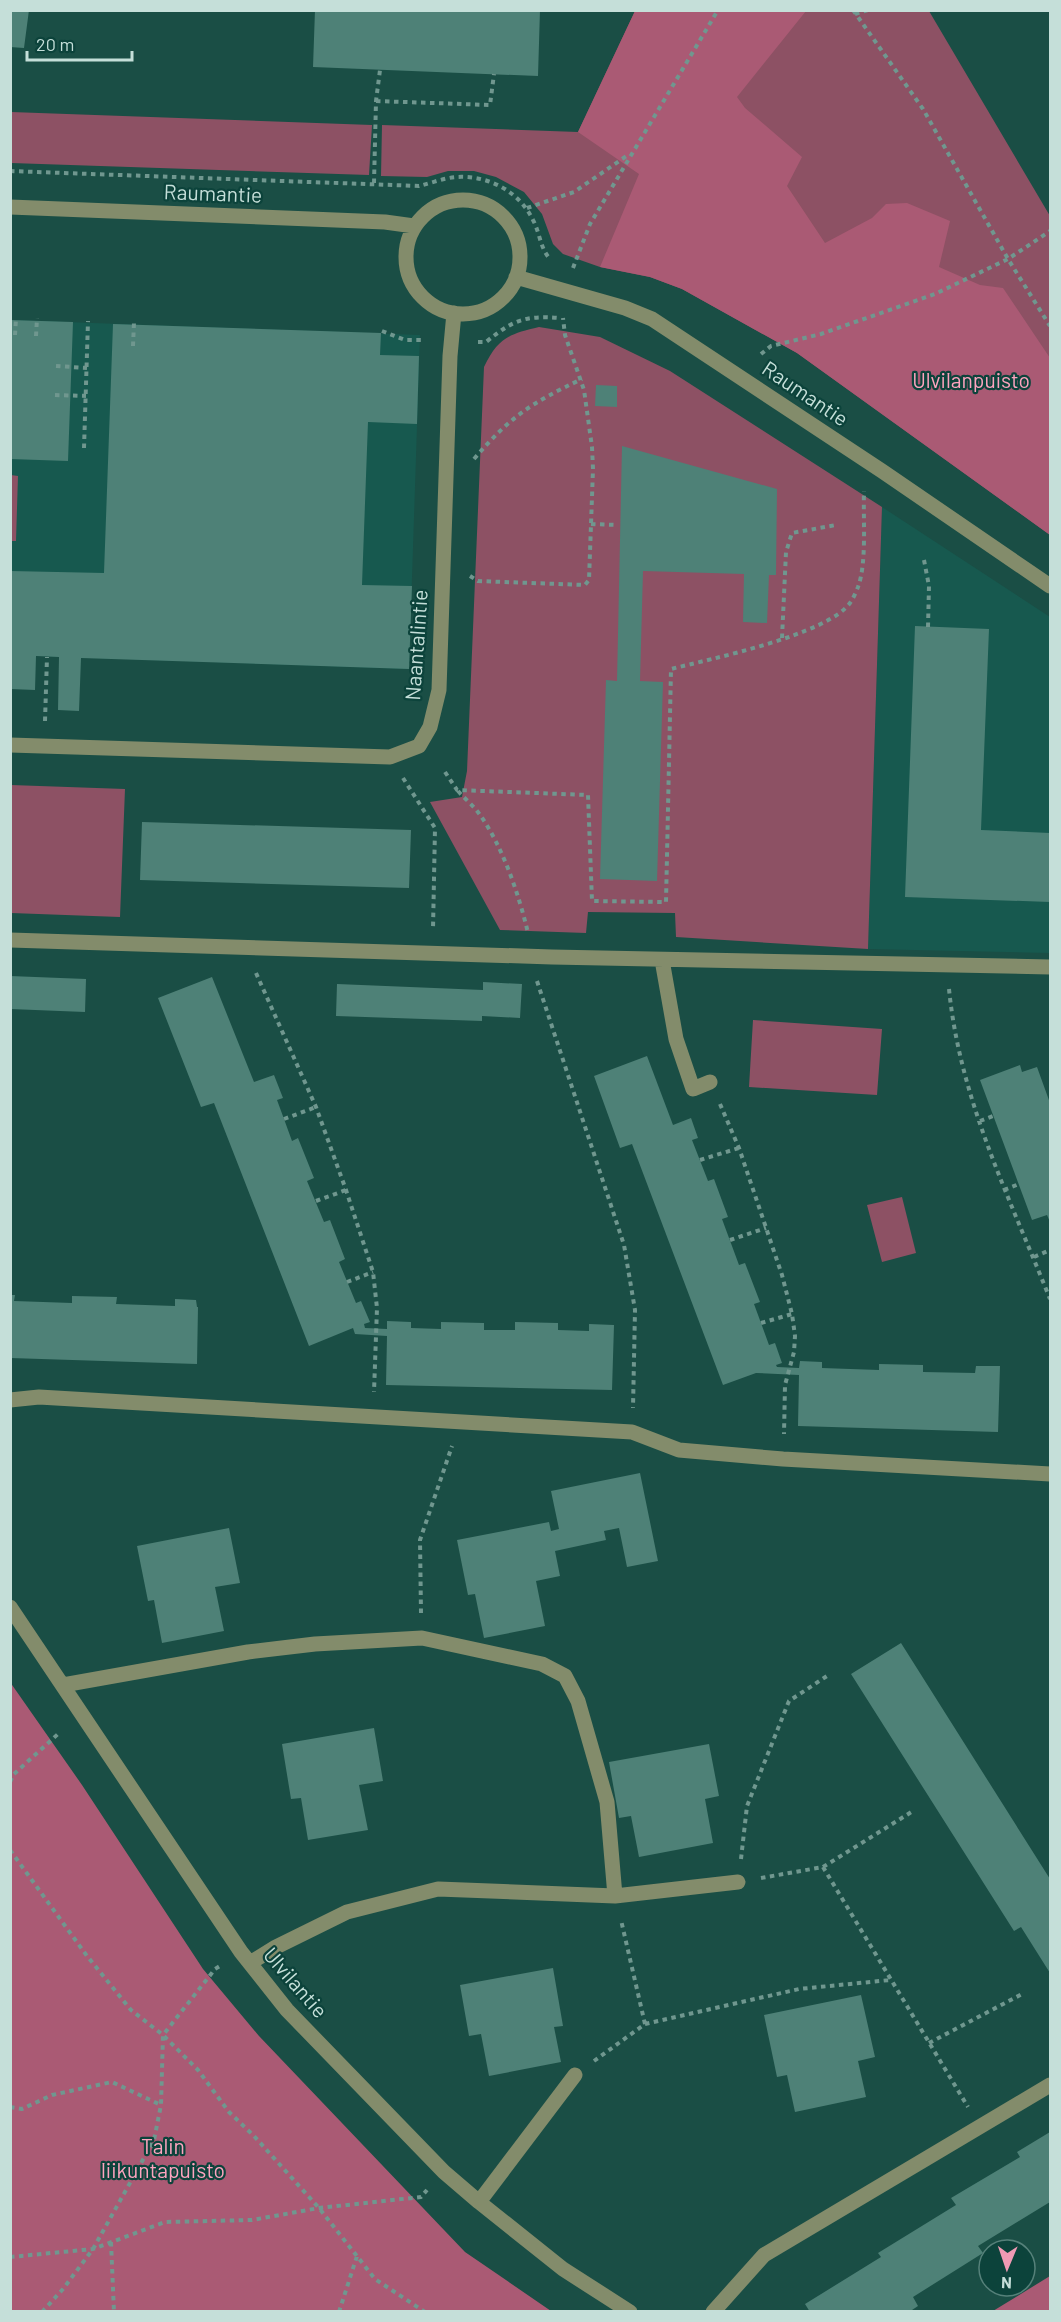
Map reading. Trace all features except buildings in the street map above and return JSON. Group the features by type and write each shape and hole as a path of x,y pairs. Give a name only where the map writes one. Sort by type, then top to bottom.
{"street":[{"path":"453,199 477,201 499,212 514,230 520,253 516,277 506,294 491,306 473,313 454,313 433,306 424,298 408,275 405,258 407,241 414,226 431,208 453,199"},
{"name":"Raumantie","path":"10,207 385,222 414,226"},
{"name":"Raumantie","path":"516,277 625,308 652,319 1050,586"},
{"name":"Naantalintie","path":"10,745 390,757 418,746 430,728 439,690 450,356 454,313"},
{"path":"10,940 529,957 1050,967"},
{"path":"662,960 676,1039 693,1089 710,1082"},
{"path":"10,1400 39,1398 632,1432 679,1450 783,1459 1050,1474"},
{"name":"Ulvilantie","path":"10,1607 250,1963 287,2010 444,2172 563,2269 630,2312"},
{"path":"63,1684 248,1652 315,1644 422,1638 542,1664 565,1676 578,1701 607,1802 615,1896"},
{"path":"250,1963 276,1947 347,1912 438,1889 615,1896 738,1882"},
{"path":"479,2202 576,2074"},
{"path":"713,2312 764,2255 1050,2085"}],"path":[{"path":"470,576 478,581 585,585 589,580 592,458 582,379 565,335 563,318 573,267 590,224 718,10"},
{"path":"868,10 854,12 923,109 1008,259 1050,326"},
{"path":"374,183 376,101 380,70"},
{"path":"376,101 490,105 494,74"},
{"path":"527,208 574,192 631,153"},
{"path":"10,171 419,186 454,177 472,178 490,182 511,192 527,208 536,225 544,252 553,262"},
{"path":"761,354 771,346 820,334 935,294 1008,259 1050,231"},
{"path":"563,265 573,267"},
{"path":"486,342 507,325 521,319 542,316 563,318"},
{"path":"15,335 16,318"},
{"path":"36,318 36,336"},
{"path":"84,448 88,321"},
{"path":"133,346 134,322"},
{"path":"56,366 87,368"},
{"path":"474,459 497,432 526,407 582,379"},
{"path":"55,395 86,396"},
{"path":"457,790 588,795 592,901 666,902 671,669 761,646 822,624 849,605 858,586 862,568 864,489"},
{"path":"591,524 617,525"},
{"path":"782,638 786,552 792,533 836,525"},
{"path":"924,560 929,586 928,627"},
{"path":"44,746 47,657"},
{"path":"390,757 435,828 432,953"},
{"path":"445,772 457,790 480,816 507,865 530,938 529,957 624,1245 635,1310 632,1432"},
{"path":"244,947 316,1107 373,1272 377,1308 373,1417"},
{"path":"946,964 960,1065 990,1156 1050,1299"},
{"path":"710,1082 739,1148 782,1275 792,1314 795,1336 794,1352 785,1385 783,1459"},
{"path":"284,1119 316,1107"},
{"path":"980,1120 993,1116"},
{"path":"700,1160 739,1148"},
{"path":"1004,1190 1019,1184"},
{"path":"316,1201 346,1190"},
{"path":"730,1240 766,1228"},
{"path":"1034,1257 1050,1250"},
{"path":"347,1282 373,1272"},
{"path":"761,1323 792,1314"},
{"path":"422,1638 420,1540 460,1423"},
{"path":"830,1674 789,1701 747,1806 738,1882 823,1867 913,1811"},
{"path":"10,1782 14,1774 58,1734"},
{"path":"10,1850 87,1956 131,2010 163,2035 198,2070 229,2112 254,2136 319,2208 375,2279 425,2312"},
{"path":"823,1867 981,2128"},
{"path":"615,1896 645,2024"},
{"path":"42,2312 63,2289 93,2249 154,2140 161,2105 163,2035 215,1969"},
{"path":"576,2074 645,2024 799,1989 890,1980"},
{"path":"928,2043 1024,1993"},
{"path":"10,2107 22,2109 52,2094 112,2082 161,2105"},
{"path":"10,2257 93,2249 165,2222 252,2220 319,2208 421,2197"},
{"path":"111,2242 114,2312"},
{"path":"338,2311 357,2256"}],"shaded area":[{"path":"11,320 420,335 409,669 11,655"},
{"path":"882,507 1050,617 1050,953 868,949"}],"green space":[{"name":"Ulvilanpuisto","path":"635,11 929,11 1050,216 1050,535 797,353 682,289 650,277 600,267 563,254 553,244 542,214 524,192 496,177 474,171 448,171 427,177 381,176 382,125 578,132"},
{"name":"Ulvilanpuisto","path":"635,11 806,11 737,97 745,108 802,157 787,186 825,243 872,218 886,204 907,203 950,221 939,267 980,285 1003,288 1050,358 1050,535 797,353 682,289 650,277 600,267 639,174 578,132"},
{"path":"11,112 372,125 369,175 11,163"},
{"path":"539,327 600,337 670,371 882,507 868,949 676,937 675,913 588,912 586,933 500,930 430,802 462,797 467,771 484,367 500,343 512,335"},
{"path":"11,475 18,476 16,541 11,541"},
{"path":"11,785 125,789 120,917 11,913"},
{"path":"753,1020 882,1029 877,1095 749,1087"},
{"path":"902,1197 916,1253 882,1262 867,1205"},
{"name":"Talin liikuntapuisto","path":"10,1682 82,1785 203,1969 259,2036 465,2252 551,2311 11,2311"},
{"path":"1050,2276 1050,2311 993,2311 1014,2298 1037,2298 1037,2284"}]}
